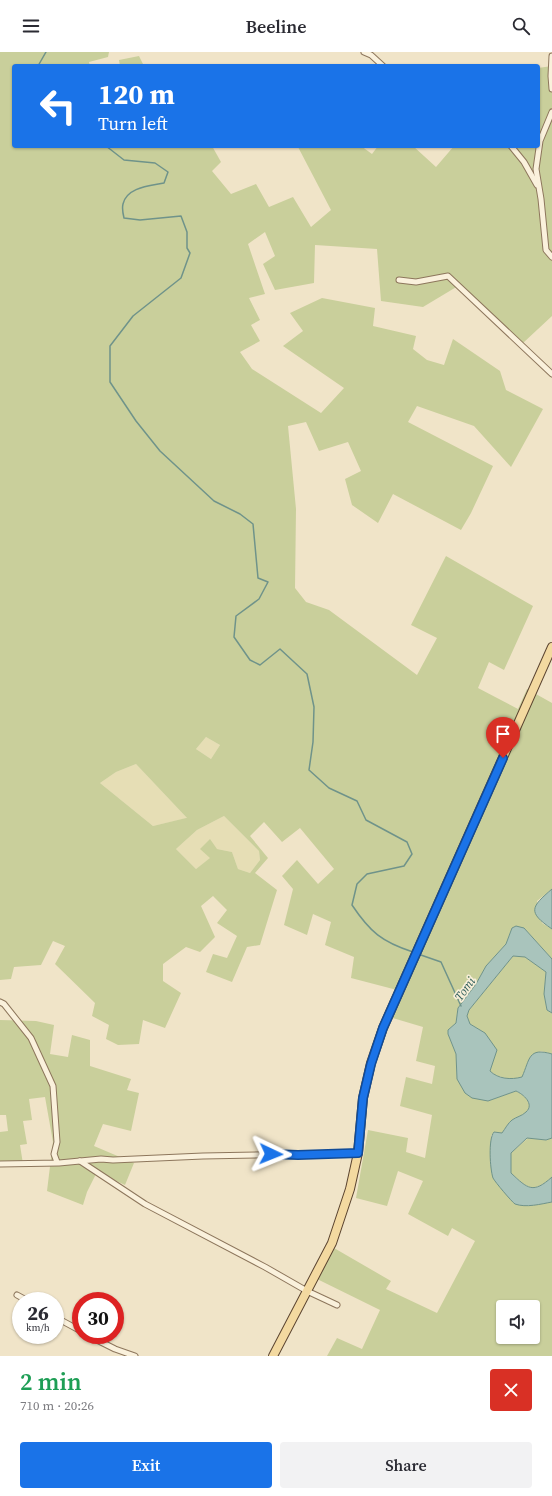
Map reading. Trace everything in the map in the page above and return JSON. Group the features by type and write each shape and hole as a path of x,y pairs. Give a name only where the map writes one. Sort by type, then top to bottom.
{"main road":[{"path":"273,1356 332,1243 350,1189 358,1153 363,1098 371,1064 383,1028 552,646"}],"street":[{"path":"364,52 371,55 381,64"},
{"path":"552,56 552,89"},
{"path":"540,141 552,112"},
{"path":"513,148 524,162 536,182 541,199"},
{"path":"539,148 536,169 541,199 546,250 552,257"},
{"path":"399,280 416,282 448,276 552,374"},
{"path":"0,1002 4,1004 31,1038 53,1086 57,1142 54,1154 57,1162"},
{"path":"0,1164 101,1159 113,1160 203,1156 358,1153"},
{"path":"80,1161 145,1204 265,1267 307,1291 337,1305"},
{"path":"105,1344 135,1356"}],"shaded area":[{"path":"206,737 220,745 211,759 196,749"},
{"path":"136,764 187,818 153,826 100,783 116,772"},
{"path":"224,816 259,851 260,860 250,873 238,869 232,852 217,849 211,858 196,869 176,849 197,830"}],"green space":[{"path":"0,52 109,52 108,57 89,62 90,64 12,64 12,148 213,148 221,162 212,171 231,194 256,184 269,207 293,197 311,227 331,210 299,148 364,148 372,154 376,148 415,148 436,167 452,148 540,148 540,68 552,66 552,316 523,343 458,286 423,307 381,301 377,249 315,245 314,283 275,290 263,264 275,256 265,232 248,244 265,294 249,298 260,320 251,325 260,341 240,352 252,369 321,413 344,388 283,346 303,331 290,313 322,298 375,308 373,326 416,336 413,349 427,360 444,365 453,339 500,371 506,390 543,409 511,467 474,426 417,406 408,422 493,466 471,513 461,530 393,494 378,523 352,505 345,479 361,471 348,442 319,451 306,422 288,426 296,509 295,588 306,602 329,610 417,675 437,638 411,625 446,556 533,606 504,670 489,662 478,688 518,709 527,689 552,703 552,889 537,901 542,923 552,929 552,959 524,928 512,928 506,944 486,966 476,984 458,1008 456,1023 448,1030 448,1034 456,1054 457,1079 488,1101 516,1091 522,1094 529,1103 528,1109 523,1115 511,1121 502,1133 494,1132 491,1136 526,1206 552,1202 552,1356 327,1356 337,1338 362,1349 380,1310 317,1279 334,1248 391,1281 386,1289 437,1313 475,1241 452,1228 448,1236 408,1214 423,1181 398,1171 387,1206 356,1198 368,1130 408,1138 406,1152 425,1158 432,1115 400,1106 406,1077 432,1084 435,1066 416,1061 423,1027 386,1016 397,990 351,978 354,957 325,945 331,922 313,914 307,935 284,925 293,889 282,876 297,860 318,884 334,869 300,828 282,842 264,822 250,836 268,858 255,873 277,890 260,945 247,947 232,982 206,972 213,954 227,958 237,936 217,923 227,910 213,896 201,906 215,937 200,952 186,947 163,964 163,981 181,993 165,1028 143,1020 139,1044 118,1045 106,1039 109,1025 92,1016 95,1003 55,964 65,946 53,941 41,965 14,967 11,979 0,980","holes":["206,737 220,745 211,759 196,749","136,764 187,818 153,826 100,783 116,772","224,816 259,851 260,860 250,873 238,869 232,852 217,849 210,839 200,849 210,858 196,869 176,849 197,830"]},
{"path":"139,56 143,64 120,64 119,60"},
{"path":"513,956 525,957 546,972 544,994 547,1010 552,1013 552,1054 541,1051 530,1058 522,1077 512,1080 495,1075 490,1071 485,1033 470,1024 467,1016 469,1010"},
{"path":"0,1020 36,1021 54,1025 50,1054 68,1057 72,1035 90,1040 90,1066 131,1079 127,1090 139,1093 131,1131 103,1124 94,1146 134,1163 125,1185 97,1172 87,1192 83,1205 47,1191 53,1142 45,1097 29,1099 32,1120 23,1121 27,1144 20,1145 23,1164 0,1163 0,1132 8,1131 6,1115 0,1115"},
{"path":"528,1138 546,1140 552,1138 552,1177 540,1186 535,1187 526,1185 511,1173 511,1153"}],"water":[{"path":"552,889 552,929 538,918 535,914 535,909 540,900"},
{"path":"516,926 524,928 552,959 552,1013 547,1010 544,994 546,972 525,957 513,956 469,1010 467,1016 470,1024 485,1033 497,1050 490,1071 497,1076 509,1079 522,1077 531,1056 534,1053 544,1052 552,1054 552,1138 546,1140 527,1138 511,1153 511,1173 526,1186 540,1186 552,1177 552,1202 529,1206 515,1204 494,1180 490,1154 491,1141 494,1132 502,1133 511,1121 526,1112 529,1103 522,1094 516,1091 488,1101 472,1098 465,1093 457,1079 456,1054 448,1034 448,1030 456,1023 458,1008 476,984 486,966 506,944 512,928"}],"waterway":[{"path":"39,64 46,52"},
{"path":"109,148 124,160 155,163 168,172 164,183 140,188 125,198 123,204 124,218 140,220 181,216 187,232 187,248 190,253 181,278 133,316 110,346 110,382 136,421 160,451 214,501 240,514 253,524 258,578 268,582 259,599 236,616 234,637 250,660 260,665 280,649 307,674 314,707 313,742 309,770 329,788 357,801 366,820 407,842 412,854 404,866 367,874 357,884 352,905 371,929 378,935 393,944 413,952"},
{"name":"Tomi","path":"418,954 441,962 461,1006"}],"route":[{"path":"271,1154 298,1155 358,1153 363,1098 371,1064 383,1028 426,928 503,758"}]}
